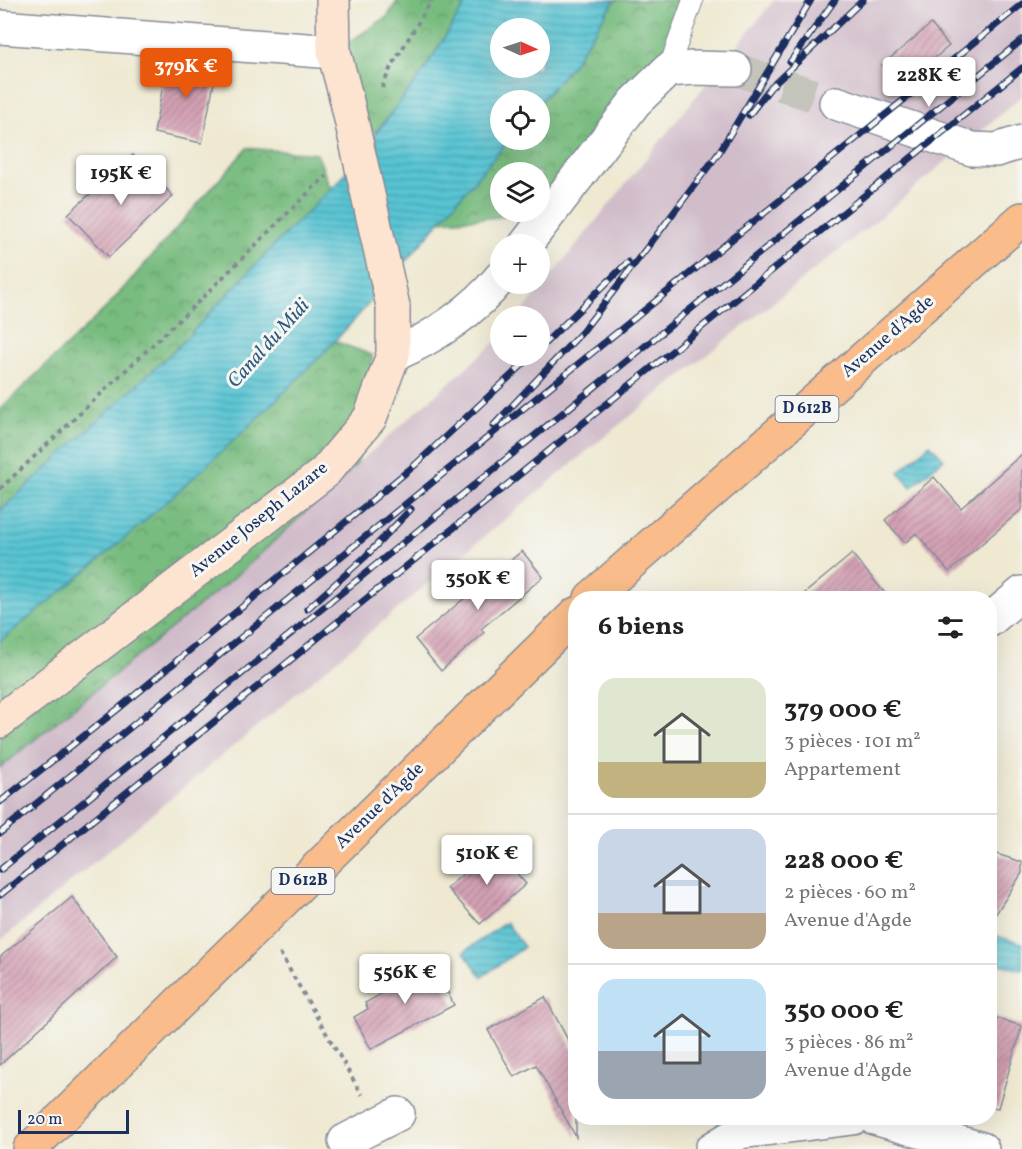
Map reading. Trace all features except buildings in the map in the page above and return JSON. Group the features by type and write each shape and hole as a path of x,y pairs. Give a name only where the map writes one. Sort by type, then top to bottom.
{"main road":[{"name":"Avenue Joseph Lazare","path":"0,721 324,473 370,418 393,355 393,306 334,52 333,0"},
{"name":"Avenue d'Agde","path":"599,591 1021,221"},
{"name":"Avenue d'Agde","path":"30,1149 568,622"}],"street":[{"path":"0,27 334,52"},
{"path":"534,234 635,102 668,70 735,69"},
{"path":"836,103 972,149 996,150 1022,142"},
{"path":"393,355 422,343 490,291"},
{"path":"997,614 1022,593"},
{"path":"350,1149 345,1141 388,1119"},
{"path":"711,1149 737,1125"},
{"path":"898,1125 982,1149"}],"lane":[{"path":"668,70 693,0"}],"path":[{"path":"381,90 390,69 432,0"},
{"path":"0,489 199,301 312,188 330,174"},
{"path":"262,922 388,1119"}],"shaded area":[{"path":"774,0 1022,0 1022,96 882,216 599,441 0,941 0,768 244,569 357,464 490,347 490,366 550,366 550,306 527,306 537,294 550,294 550,278"}],"green space":[{"path":"398,0 468,0 423,72 375,133 346,97 334,52 388,16"},
{"path":"615,0 693,0 668,70 550,214 550,162 490,162 490,218 439,221 500,150 550,150 550,90 572,65"},
{"path":"247,148 317,154 331,189 275,244 179,346 0,511 0,409 107,307"},
{"path":"334,341 372,355 374,405 357,464 244,569 0,768 0,641 87,570 171,496"}],"water":[{"name":"Canal du Midi","path":"468,0 615,0 572,65 550,90 490,90 490,150 500,150 334,342 295,382 172,497 87,571 0,641 0,511 179,346 275,244 340,180 423,72"},
{"path":"930,444 944,459 911,487 899,472"},
{"path":"506,922 524,947 482,977 464,952"},
{"path":"997,936 1022,943 1022,970 997,964"}],"tunnel":[{"path":"735,69 836,103"}],"railway":[{"path":"662,228 718,154 811,0"},
{"path":"790,62 835,0"},
{"path":"749,115 770,88 863,0"},
{"path":"0,833 1022,4"},
{"path":"0,870 1022,40"},
{"path":"0,895 1022,68"},
{"path":"493,426 582,332 666,223"},
{"path":"550,338 628,262"},
{"path":"0,802 118,709 415,465 521,366"},
{"path":"307,609 365,557 411,509"}]}
